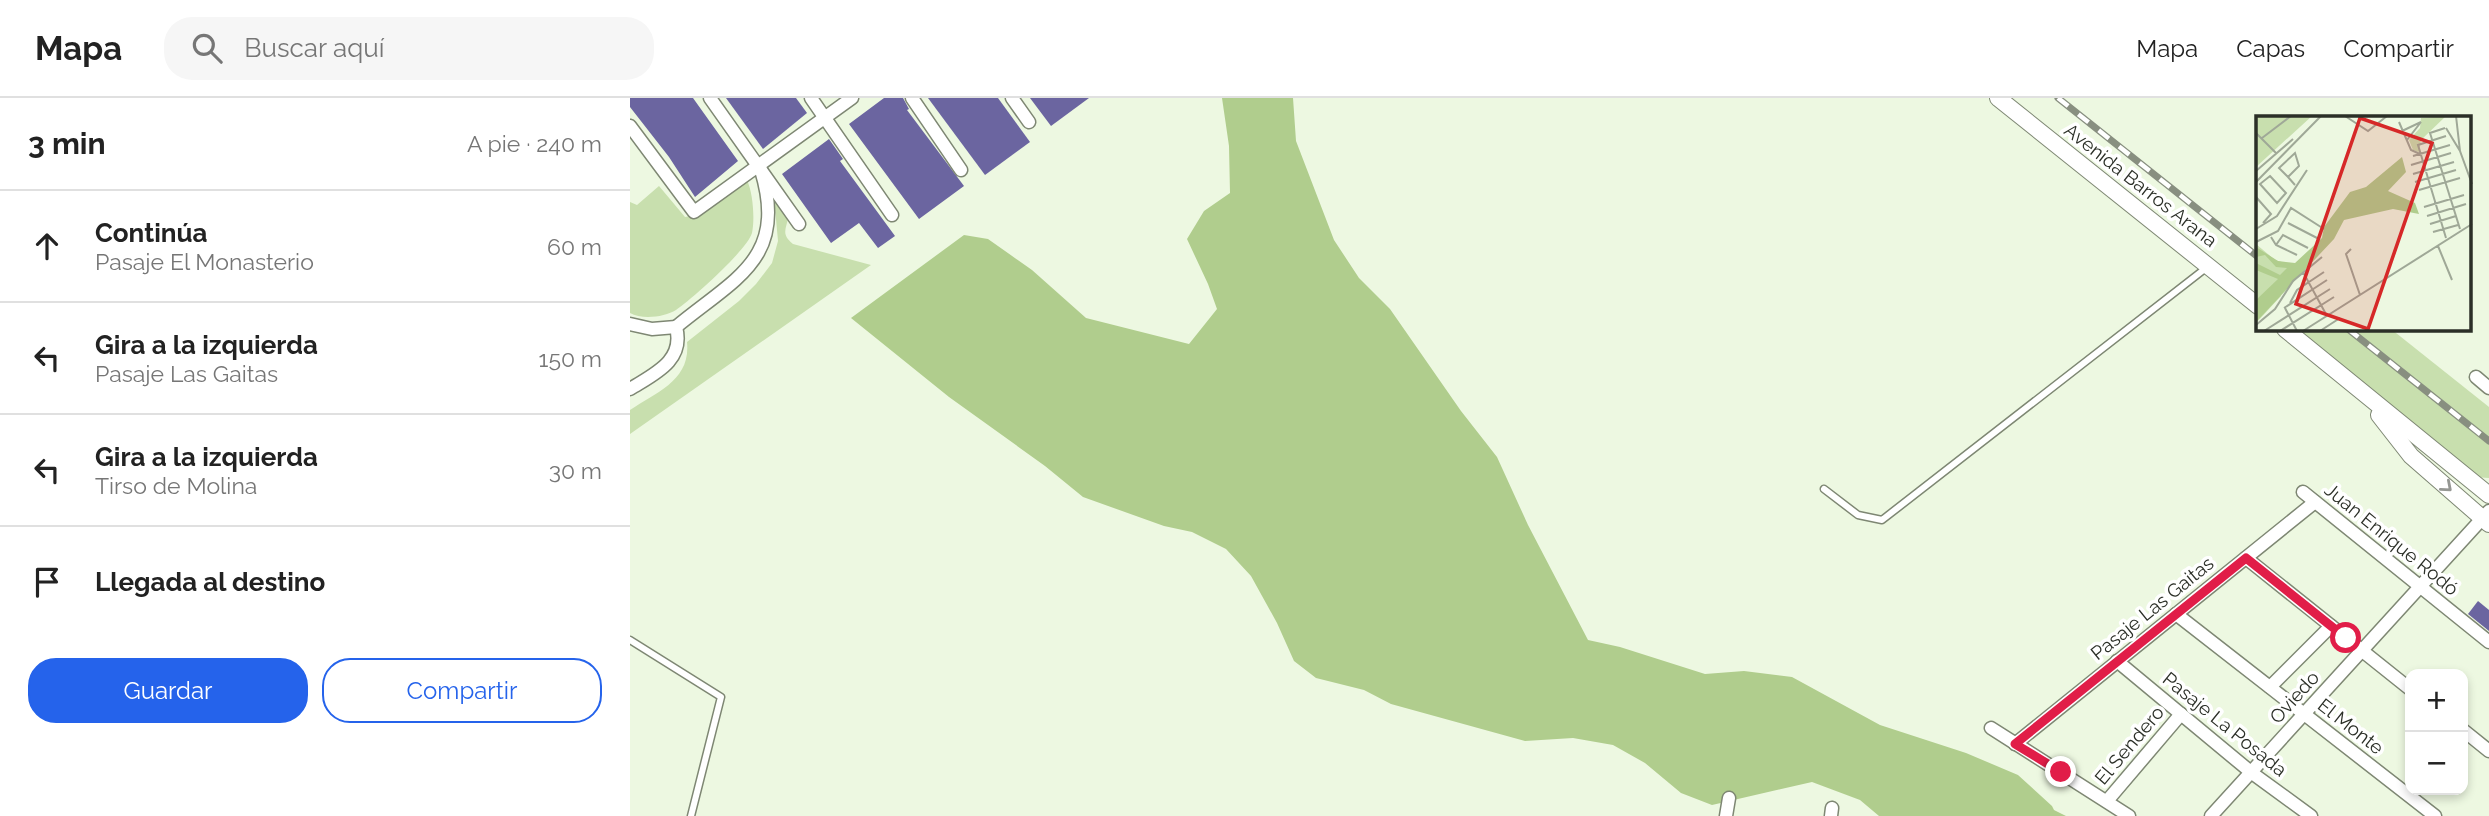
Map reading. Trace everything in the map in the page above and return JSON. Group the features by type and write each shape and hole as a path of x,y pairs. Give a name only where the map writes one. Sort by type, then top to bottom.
{"main road":[{"name":"Avenida Barros Arana","path":"1998,98 2256,304"},
{"path":"2287,331 2489,495"},
{"path":"2333,369 2376,412 2411,456 2487,518"}],"street":[{"path":"710,98 799,224"},
{"path":"811,98 892,215"},
{"path":"630,126 694,212 759,168 852,98"},
{"path":"912,98 961,170"},
{"path":"1012,98 1029,122"},
{"path":"630,324 652,329 676,327 747,269 759,253 767,234 768,199 759,168"},
{"path":"630,389 671,361 677,348 676,327"},
{"path":"2476,377 2489,388"},
{"name":"Juan Enrique Rodó","path":"2303,492 2489,642"},
{"name":"Pasaje Las Gaitas","path":"2015,744 2315,502"},
{"name":"Oviedo","path":"2211,816 2420,587 2487,518"},
{"path":"2246,558 2405,685"},
{"name":"El Monte","path":"2176,614 2304,714 2418,810 2435,816"},
{"path":"2270,687 2331,626"},
{"name":"Pasaje La Posada","path":"2116,661 2252,773 2311,816"},
{"name":"El Sendero","path":"2107,801 2181,713"},
{"path":"1991,728 2129,816"},
{"path":"2465,732 2489,751"},
{"path":"1726,816 1729,798"}],"lane":[{"path":"1824,489 1858,515 1882,520 2209,265"},
{"path":"630,640 722,697 691,816"}],"green space":[{"path":"1222,98 1293,98 1296,141 1334,240 1359,278 1390,309 1461,411 1497,457 1528,525 1588,640 1620,647 1705,674 1744,671 1792,677 1880,725 1966,753 2018,775 2054,810 2066,816 1879,816 1860,800 1812,782 1712,805 1681,793 1645,763 1613,745 1573,738 1525,741 1391,704 1364,690 1316,678 1294,661 1251,576 1226,549 1192,532 1164,526 1083,497 1045,466 949,397 851,318 964,235 988,239 1032,270 1086,318 1189,344 1217,309 1187,239 1204,211 1230,193 1229,146"},
{"path":"747,180 752,199 753,227 748,241 740,251 676,310 653,317 630,313 630,202 637,205 659,186 685,217 691,216"},
{"path":"774,197 788,218 786,235 793,244 871,265 630,434 630,410 670,384 684,366 687,342 739,301 772,263 778,241"},
{"path":"2290,331 2394,331 2489,407 2489,478 2473,477"}],"building":[{"path":"630,98 693,98 738,161 695,197 669,157 630,107"},
{"path":"726,98 796,98 807,113 763,149"},
{"path":"884,98 903,98 909,109 907,110 964,186 919,219 849,124"},
{"path":"928,98 998,98 1030,142 985,175"},
{"path":"1030,98 1089,98 1051,126"},
{"path":"829,139 843,159 840,161 895,236 878,248 859,223 831,243 782,174"},
{"path":"2478,601 2489,610 2489,631 2468,614"}],"railway":[{"path":"2058,98 2256,255"},
{"path":"2351,331 2489,441"}],"route":[{"path":"2061,772 2015,744 2246,558 2346,638"}]}
